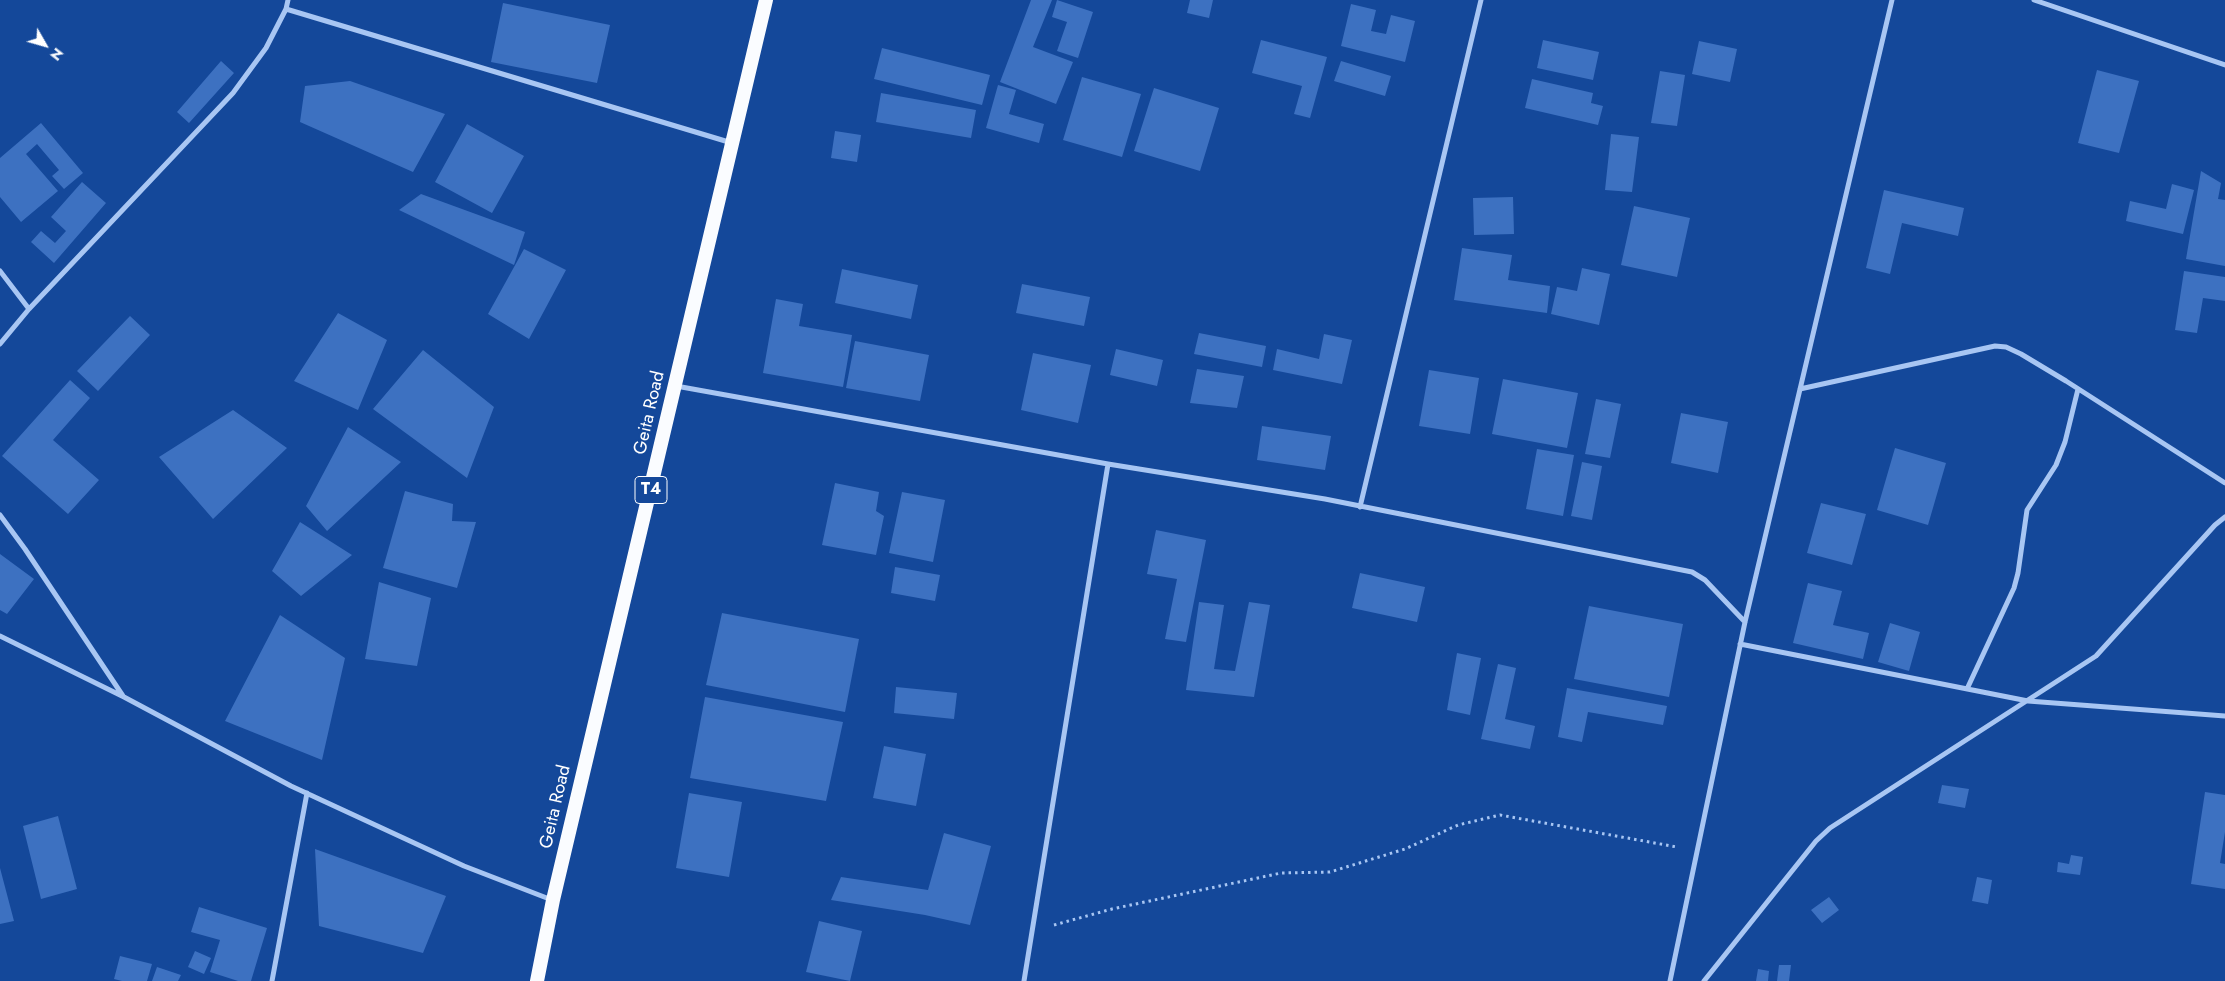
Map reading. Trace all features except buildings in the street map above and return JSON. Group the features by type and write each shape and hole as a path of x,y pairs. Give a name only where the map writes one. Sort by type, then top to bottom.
{"highway":[{"name":"Geita Road","path":"537,981 553,900 766,0"}],"street":[{"path":"0,344 29,309 233,93 266,48 286,9 288,0"},
{"path":"1360,506 1481,0"},
{"path":"1670,981 1744,622 1892,0"},
{"path":"2034,0 2225,66"},
{"path":"286,9 733,143"},
{"path":"0,271 29,309"},
{"path":"1800,389 1995,346 2006,347 2021,354 2078,389 2225,483"},
{"path":"676,386 1108,464 1360,506 1692,572 1705,580 1744,622"},
{"path":"1967,689 2014,588 2027,510 2056,465 2066,442 2078,389"},
{"path":"1024,981 1108,464"},
{"path":"0,514 124,697"},
{"path":"1704,981 1816,841 1830,828 2096,656 2225,517"},
{"path":"0,636 124,697 307,793 464,866 553,900"},
{"path":"1740,644 2028,701 2225,716"},
{"path":"272,981 307,793"}],"path":[{"path":"1032,931 1112,909 1281,873 1330,872 1405,849 1458,825 1500,815 1697,850"}]}
